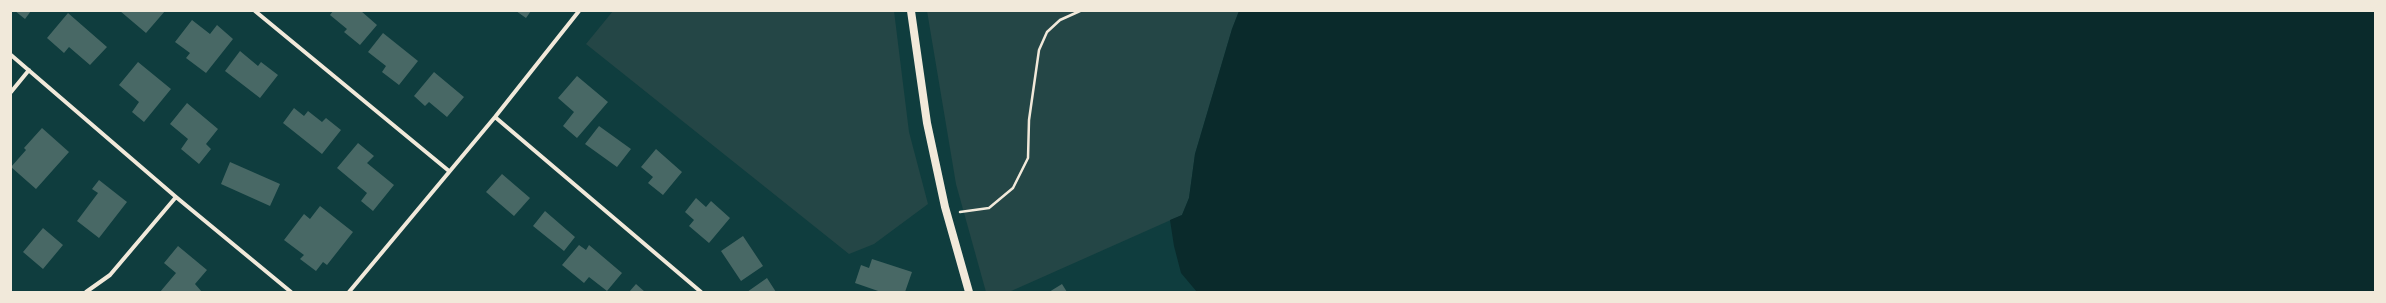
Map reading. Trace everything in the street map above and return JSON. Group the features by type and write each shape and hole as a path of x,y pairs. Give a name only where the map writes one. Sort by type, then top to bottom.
{"main road":[{"path":"911,11 927,123 948,215 969,292"}],"street":[{"path":"255,11 449,171"},
{"path":"349,292 495,118 580,11"},
{"path":"11,55 176,198 291,292"},
{"path":"11,92 29,70"},
{"path":"495,118 701,292"},
{"path":"86,292 110,275 176,198"}],"path":[{"path":"948,215 990,208 1013,188 1028,158 1030,120 1039,50 1047,32 1060,20 1080,11"}],"shaded area":[{"path":"613,11 894,11 909,132 928,204 874,244 849,254 586,44"},
{"path":"927,11 1239,11 1232,29 1195,154 1189,198 1182,215 1009,292 986,292 956,184"},
{"path":"1239,11 2375,11 2375,292 1197,292 1181,273 1174,246 1170,220 1182,215 1189,198 1195,154 1232,29"}],"building":[{"path":"15,11 31,11 25,19"},
{"path":"120,11 165,11 146,33"},
{"path":"333,11 361,11 377,25 360,45 344,32 347,29 330,15"},
{"path":"516,11 531,11 526,18"},
{"path":"68,13 107,47 90,65 69,47 64,53 47,38"},
{"path":"192,20 210,34 217,25 233,39 206,73 186,58 190,53 175,42"},
{"path":"383,33 418,61 399,85 382,72 386,66 368,52"},
{"path":"240,51 258,66 261,62 278,75 260,98 225,71"},
{"path":"138,62 171,89 144,122 132,112 139,102 119,85"},
{"path":"434,72 464,97 447,117 429,102 425,106 414,96"},
{"path":"577,76 608,102 577,138 563,126 574,112 558,98"},
{"path":"187,103 218,129 206,144 211,149 199,164 181,149 188,139 170,124"},
{"path":"294,108 304,116 308,111 322,122 326,118 341,130 322,154 283,123"},
{"path":"599,126 631,149 617,167 585,144"},
{"path":"42,128 69,152 36,189 11,167 26,150 24,148"},
{"path":"358,143 374,156 367,163 394,185 373,211 361,201 367,193 337,168"},
{"path":"656,149 682,172 663,195 648,183 653,177 641,167"},
{"path":"230,162 280,184 270,206 221,184"},
{"path":"502,174 530,198 514,216 486,192"},
{"path":"99,180 127,202 99,238 77,221 98,193 92,189"},
{"path":"696,198 706,207 711,201 730,218 709,243 689,226 694,220 685,212"},
{"path":"320,206 353,232 327,265 323,262 316,271 300,259 304,255 284,240 304,214 310,219"},
{"path":"545,211 575,237 564,251 533,226"},
{"path":"43,228 63,245 43,269 23,252"},
{"path":"743,236 763,266 741,281 721,251"},
{"path":"579,245 586,250 589,245 622,273 607,291 589,277 584,283 562,265"},
{"path":"178,246 207,270 195,284 202,292 160,292 176,273 164,263"},
{"path":"872,259 912,272 905,292 881,292 855,283 861,265 869,268"},
{"path":"767,278 776,292 747,292"},
{"path":"636,284 645,292 629,292"},
{"path":"1062,284 1067,292 1049,292"}]}
